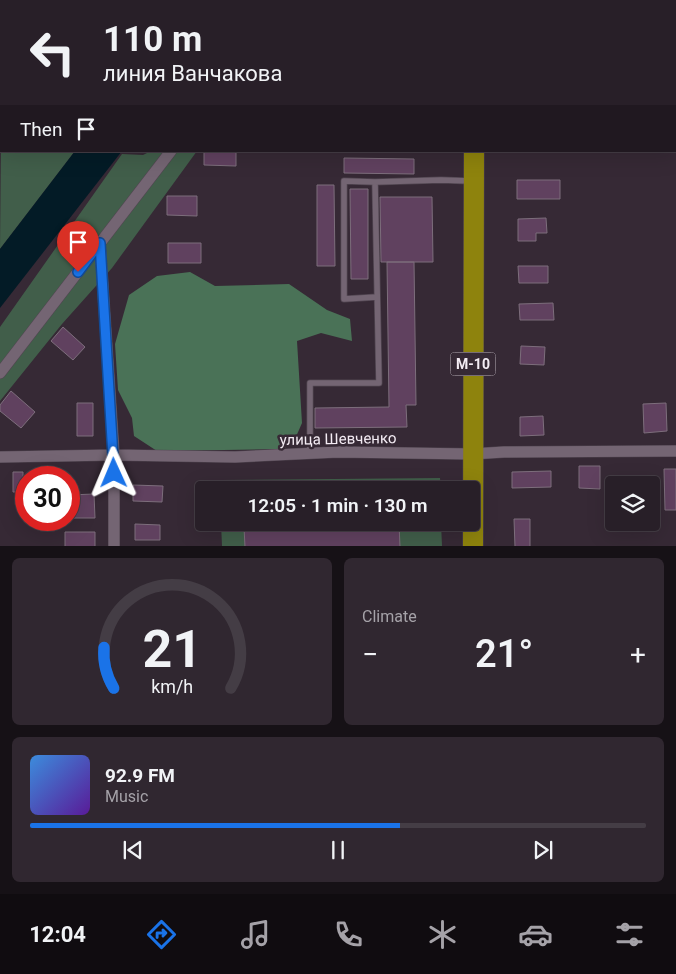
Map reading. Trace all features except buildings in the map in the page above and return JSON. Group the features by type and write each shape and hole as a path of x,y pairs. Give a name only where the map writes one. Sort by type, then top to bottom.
{"highway":[{"name":"М-10","path":"472,546 474,152"}],"street":[{"path":"0,373 169,152"},
{"path":"100,243 114,455 114,546"},
{"name":"улица Шевченко","path":"0,457 114,455 235,457 310,454 676,451"}],"lane":[{"path":"377,298 344,300 344,181 474,181"},
{"path":"310,454 310,383 379,383 375,182"}],"green space":[{"path":"1,152 74,152 0,249"},
{"path":"149,152 196,152 112,268 62,324 0,401 0,327 122,154 143,155"},
{"path":"190,272 215,286 289,284 327,310 350,319 352,341 321,333 297,341 302,423 295,439 284,449 157,451 134,436 132,418 118,390 115,344 129,295 157,276"},
{"path":"440,478 440,481 220,481"},
{"path":"221,531 441,531 442,546 222,546"}],"water":[{"path":"74,152 121,152 0,308 0,249"}],"route":[{"path":"78,272 100,243 114,473"}]}
